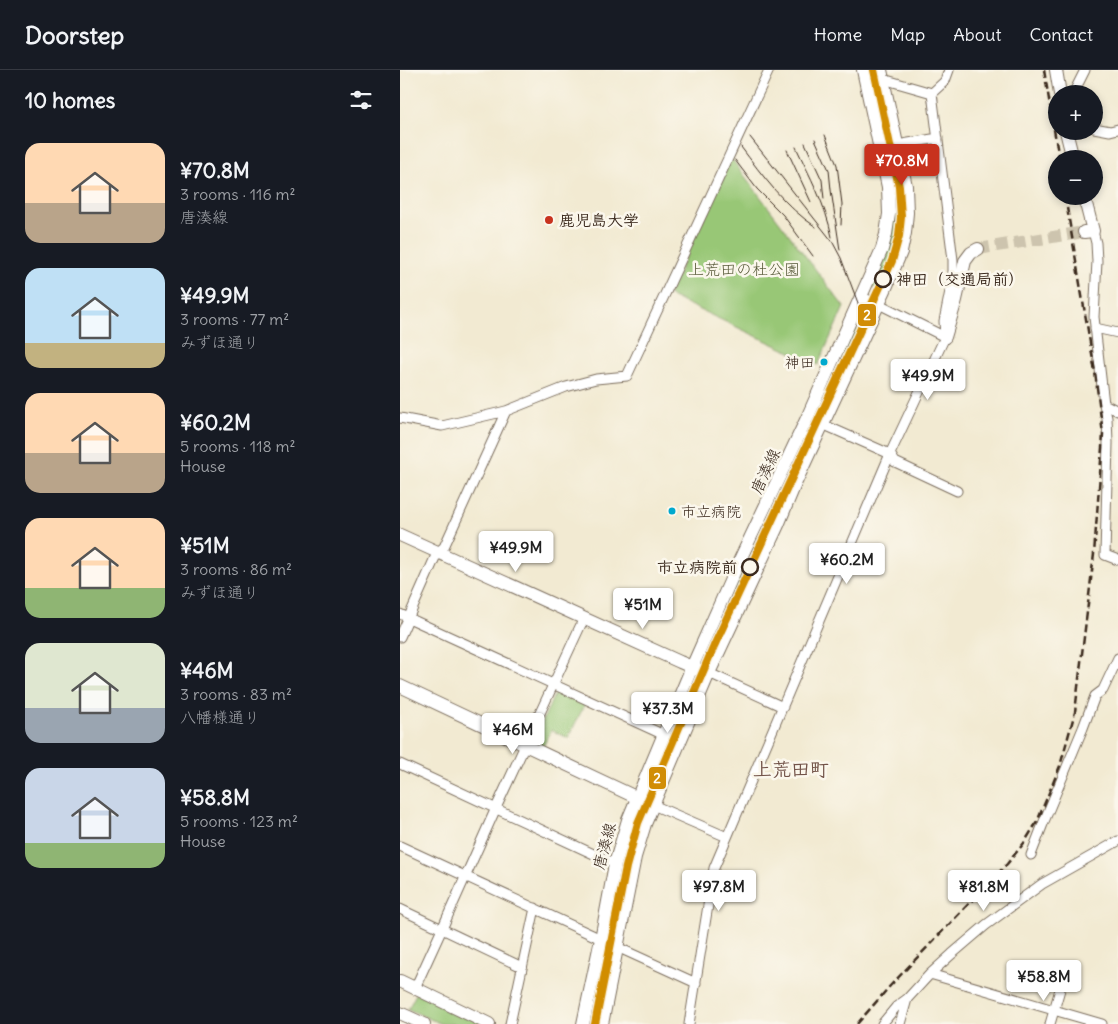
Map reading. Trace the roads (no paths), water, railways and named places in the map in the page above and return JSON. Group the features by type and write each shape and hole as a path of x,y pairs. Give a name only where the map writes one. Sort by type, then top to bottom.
{"street":[{"path":"400,418 442,426 506,411 566,387 596,379 627,376 769,70"},
{"name":"唐湊線","path":"583,1024 615,864 628,820 736,568 790,454 882,249 889,214 888,187 863,70"},
{"path":"932,93 945,81 949,70"},
{"path":"1056,70 1058,85"},
{"path":"1078,85 1085,70"},
{"path":"882,75 932,93"},
{"name":"唐湊線","path":"602,1024 635,857 645,824 709,673 901,252 907,213 906,186 882,75"},
{"path":"932,93 953,260 953,273 944,321 945,337"},
{"path":"1103,130 1110,131 1118,129"},
{"path":"897,145 938,138"},
{"path":"1085,205 1089,232 1096,243 1094,317 1107,418 1105,555 1118,560"},
{"path":"689,1024 714,868 890,454 945,337 965,261 971,253 978,250"},
{"path":"861,297 945,337"},
{"path":"1095,328 1118,333"},
{"path":"1104,404 1118,410"},
{"path":"400,637 404,616 437,553 444,547 506,411"},
{"path":"822,424 890,454 895,462 957,491"},
{"path":"400,535 782,707"},
{"path":"404,616 664,735"},
{"path":"415,988 584,618"},
{"path":"1031,855 1095,696 1103,690 1118,658"},
{"path":"400,686 637,798 727,837"},
{"path":"400,764 615,864"},
{"path":"882,1024 896,1007 907,999 930,974 986,925 1042,884 1118,841"},
{"path":"400,846 601,939"},
{"path":"400,908 522,967"},
{"path":"510,1024 535,908"},
{"path":"617,947 696,983"},
{"path":"930,974 1102,1024"},
{"path":"400,981 489,1024"},
{"path":"1050,1024 1061,986"},
{"path":"900,1024 907,999"},
{"path":"400,1013 424,1024"}],"tunnel":[{"path":"978,249 1084,232"}],"tram line":[{"path":"825,135 837,165 842,204 841,225"},
{"path":"750,137 832,241 841,258 858,303 859,323"},
{"path":"815,139 829,170 840,250"},
{"path":"805,143 822,180 824,199"},
{"path":"741,147 784,201 816,227"},
{"path":"796,147 812,179 832,237"},
{"path":"787,150 811,202"},
{"path":"735,160 757,189 783,215 813,256"},
{"path":"833,388 841,360"}],"railway":[{"path":"1044,70 1057,150"},
{"path":"857,1024 890,986 1007,864 1024,843 1037,822 1060,766 1075,712 1094,554 1103,434 1095,372 1067,205"}],"place":[{"name":"鹿児島大学","path":"549,220"},
{"name":"神田（交通局前）","path":"883,279"},
{"name":"神田","path":"824,362"},
{"name":"市立病院","path":"672,511"},
{"name":"市立病院前","path":"750,567"}],"district":[{"name":"上荒田町","path":"791,769"}],"park label":[{"name":"上荒田の杜公園","path":"744,269"}]}
